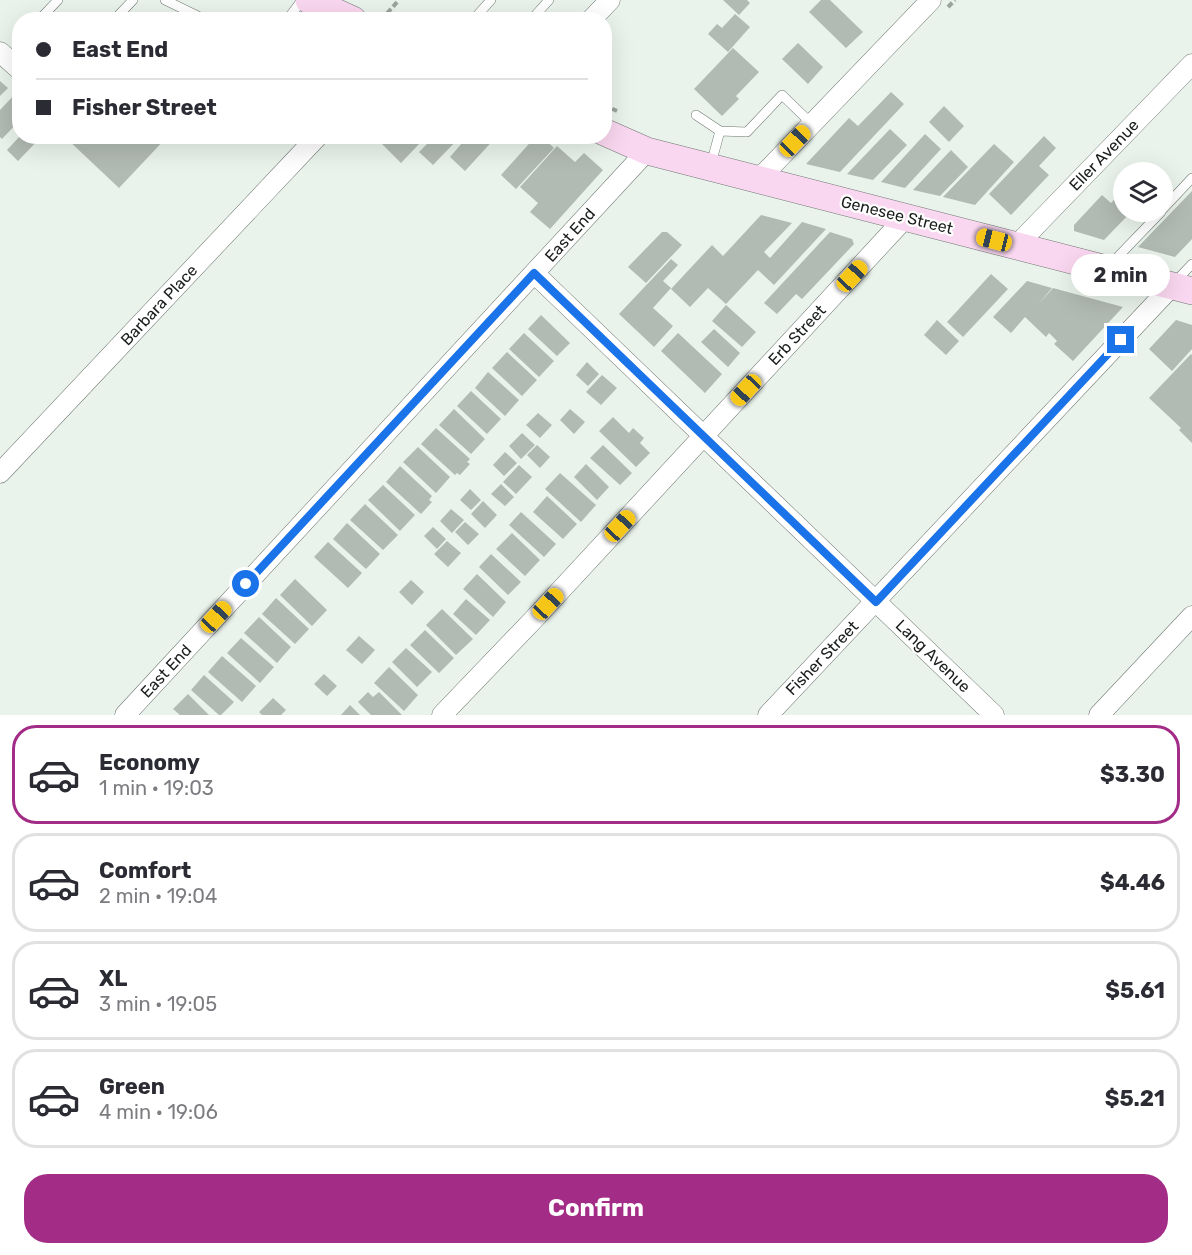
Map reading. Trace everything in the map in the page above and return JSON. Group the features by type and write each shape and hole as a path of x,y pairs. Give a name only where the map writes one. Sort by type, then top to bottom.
{"main road":[{"path":"309,0 335,12"},
{"name":"Genesee Street","path":"613,123 647,151 1182,289"}],"street":[{"path":"599,12 610,0"},
{"path":"758,180 931,0"},
{"path":"0,52 12,63"},
{"name":"Eller Avenue","path":"1016,246 1192,64"},
{"name":"Barbara Place","path":"0,473 310,144"},
{"name":"East End","path":"125,715 647,151"},
{"name":"Erb Street","path":"442,715 906,218"},
{"name":"Lang Avenue","path":"534,273 994,715"},
{"name":"Fisher Street","path":"768,715 1182,289"},
{"path":"1099,715 1192,616"}],"lane":[{"path":"47,12 58,0"},
{"path":"122,12 133,0"},
{"path":"165,0 190,12"},
{"path":"480,12 491,0"},
{"path":"538,12 549,0"},
{"path":"696,115 720,131 747,132 782,95 812,124"},
{"path":"710,167 720,131"},
{"path":"1173,199 1192,178"},
{"path":"1106,269 1151,222"},
{"path":"1182,289 1192,264"}],"path":[{"path":"388,12 399,0"}],"building":[{"path":"723,0 747,0 750,3 739,15"},
{"path":"821,0 830,0 863,32 846,48 809,12"},
{"path":"735,14 750,27 728,52 708,34 717,24 722,28"},
{"path":"798,43 823,67 808,84 782,59"},
{"path":"733,48 759,72 736,96 739,99 722,116 694,89"},
{"path":"0,81 8,88 0,96"},
{"path":"891,92 904,104 840,172 806,164 849,118 858,126"},
{"path":"12,97 12,128 2,139 0,137 0,110"},
{"path":"944,106 964,126 949,142 929,122"},
{"path":"890,129 907,145 873,180 847,174"},
{"path":"925,134 941,149 905,188 881,182"},
{"path":"1044,136 1056,148 1039,166 1049,175 1011,215 989,194"},
{"path":"13,144 34,144 18,161 7,150"},
{"path":"72,144 160,144 119,188"},
{"path":"382,144 419,144 401,163"},
{"path":"427,144 453,144 433,165 419,152"},
{"path":"461,144 490,144 465,171 450,157"},
{"path":"529,144 550,144 554,148 516,189 501,175"},
{"path":"994,144 1014,162 975,205 943,197"},
{"path":"557,146 575,162 584,153 603,170 550,229 530,212 538,203 520,187"},
{"path":"951,150 968,167 940,196 913,190"},
{"path":"1192,191 1192,239 1175,257 1138,247 1162,222 1173,222 1173,211"},
{"path":"1102,195 1111,203 1113,201 1113,222 1121,222 1104,240 1074,231 1074,225"},
{"path":"761,215 792,223 764,252 770,258 802,222 826,229 774,285 758,270 726,304 708,288 690,307 671,289 712,245 723,256"},
{"path":"662,232 667,232 682,245 646,283 628,267"},
{"path":"830,232 852,239 854,244 802,299 796,294 777,314 764,303"},
{"path":"671,259 678,265 663,281 671,288 653,308 673,326 654,347 619,314"},
{"path":"991,274 1008,289 963,337 947,322"},
{"path":"1027,281 1052,288 1037,306 1053,288 1123,307 1073,361 1054,344 1057,341 1049,333 1046,337 1025,317 1011,333 993,317"},
{"path":"726,305 756,332 742,347 712,321"},
{"path":"541,315 570,343 557,356 528,329"},
{"path":"937,320 959,341 946,355 924,335"},
{"path":"1176,320 1192,325 1192,349 1172,371 1149,349"},
{"path":"714,329 740,353 728,367 701,342"},
{"path":"524,333 554,361 539,377 509,349"},
{"path":"678,333 722,374 705,393 661,351"},
{"path":"507,352 537,380 522,396 492,368"},
{"path":"1191,354 1192,443 1179,430 1181,428 1149,398"},
{"path":"587,362 599,374 588,386 576,375"},
{"path":"488,372 519,400 505,416 475,388"},
{"path":"602,375 617,388 601,405 586,392"},
{"path":"471,391 501,419 487,434 457,406"},
{"path":"454,409 485,439 471,454 439,425"},
{"path":"570,409 585,422 574,434 560,420"},
{"path":"538,413 552,425 540,438 526,425"},
{"path":"613,417 629,433 633,428 644,438 640,443 650,453 636,467 599,431"},
{"path":"436,428 470,459 467,462 470,464 460,475 457,473 455,475 421,444"},
{"path":"522,433 535,445 521,459 509,446"},
{"path":"537,445 550,457 540,468 527,455"},
{"path":"603,445 632,473 620,485 590,458"},
{"path":"418,447 450,477 436,493 403,462"},
{"path":"505,452 517,463 504,476 493,465"},
{"path":"586,464 609,487 597,500 574,477"},
{"path":"519,465 532,477 516,494 503,482"},
{"path":"400,466 432,496 429,500 432,502 421,514 386,482"},
{"path":"560,473 596,505 581,522 545,489"},
{"path":"501,484 514,497 505,506 491,494"},
{"path":"383,485 415,515 400,531 368,500"},
{"path":"470,489 481,500 471,510 460,500"},
{"path":"547,496 577,524 563,539 533,512"},
{"path":"483,501 497,515 485,528 471,514"},
{"path":"365,504 398,535 383,550 350,520"},
{"path":"451,509 464,520 452,533 440,521"},
{"path":"521,512 556,544 544,557 509,525"},
{"path":"465,522 479,534 468,545 455,532"},
{"path":"347,523 380,554 366,569 333,539"},
{"path":"433,527 446,539 437,549 424,536"},
{"path":"512,533 540,560 525,576 496,549"},
{"path":"447,541 461,553 448,567 434,554"},
{"path":"328,542 362,573 348,588 314,557"},
{"path":"491,554 521,582 508,595 479,567"},
{"path":"477,574 506,602 493,617 463,589"},
{"path":"295,579 327,610 312,626 280,595"},
{"path":"411,580 424,592 412,605 399,592"},
{"path":"276,598 309,629 295,644 262,614"},
{"path":"466,599 490,620 476,635 453,614"},
{"path":"442,609 473,639 456,655 426,625"},
{"path":"259,617 291,647 277,663 244,633"},
{"path":"425,630 454,658 439,673 410,645"},
{"path":"359,636 375,650 362,664 346,650"},
{"path":"241,638 274,667 260,683 227,653"},
{"path":"406,648 432,672 417,687 392,662"},
{"path":"222,656 256,686 242,702 208,672"},
{"path":"389,667 418,695 404,711 374,683"},
{"path":"324,674 337,686 327,696 314,684"},
{"path":"204,675 234,702 221,715 191,690"},
{"path":"368,692 373,697 379,692 402,715 371,715 358,702"},
{"path":"188,694 209,715 180,715 173,709"},
{"path":"273,698 286,710 281,715 262,715 259,712"},
{"path":"350,705 360,715 341,715"}],"route":[{"path":"246,584 534,273 876,602 1121,340"}]}
